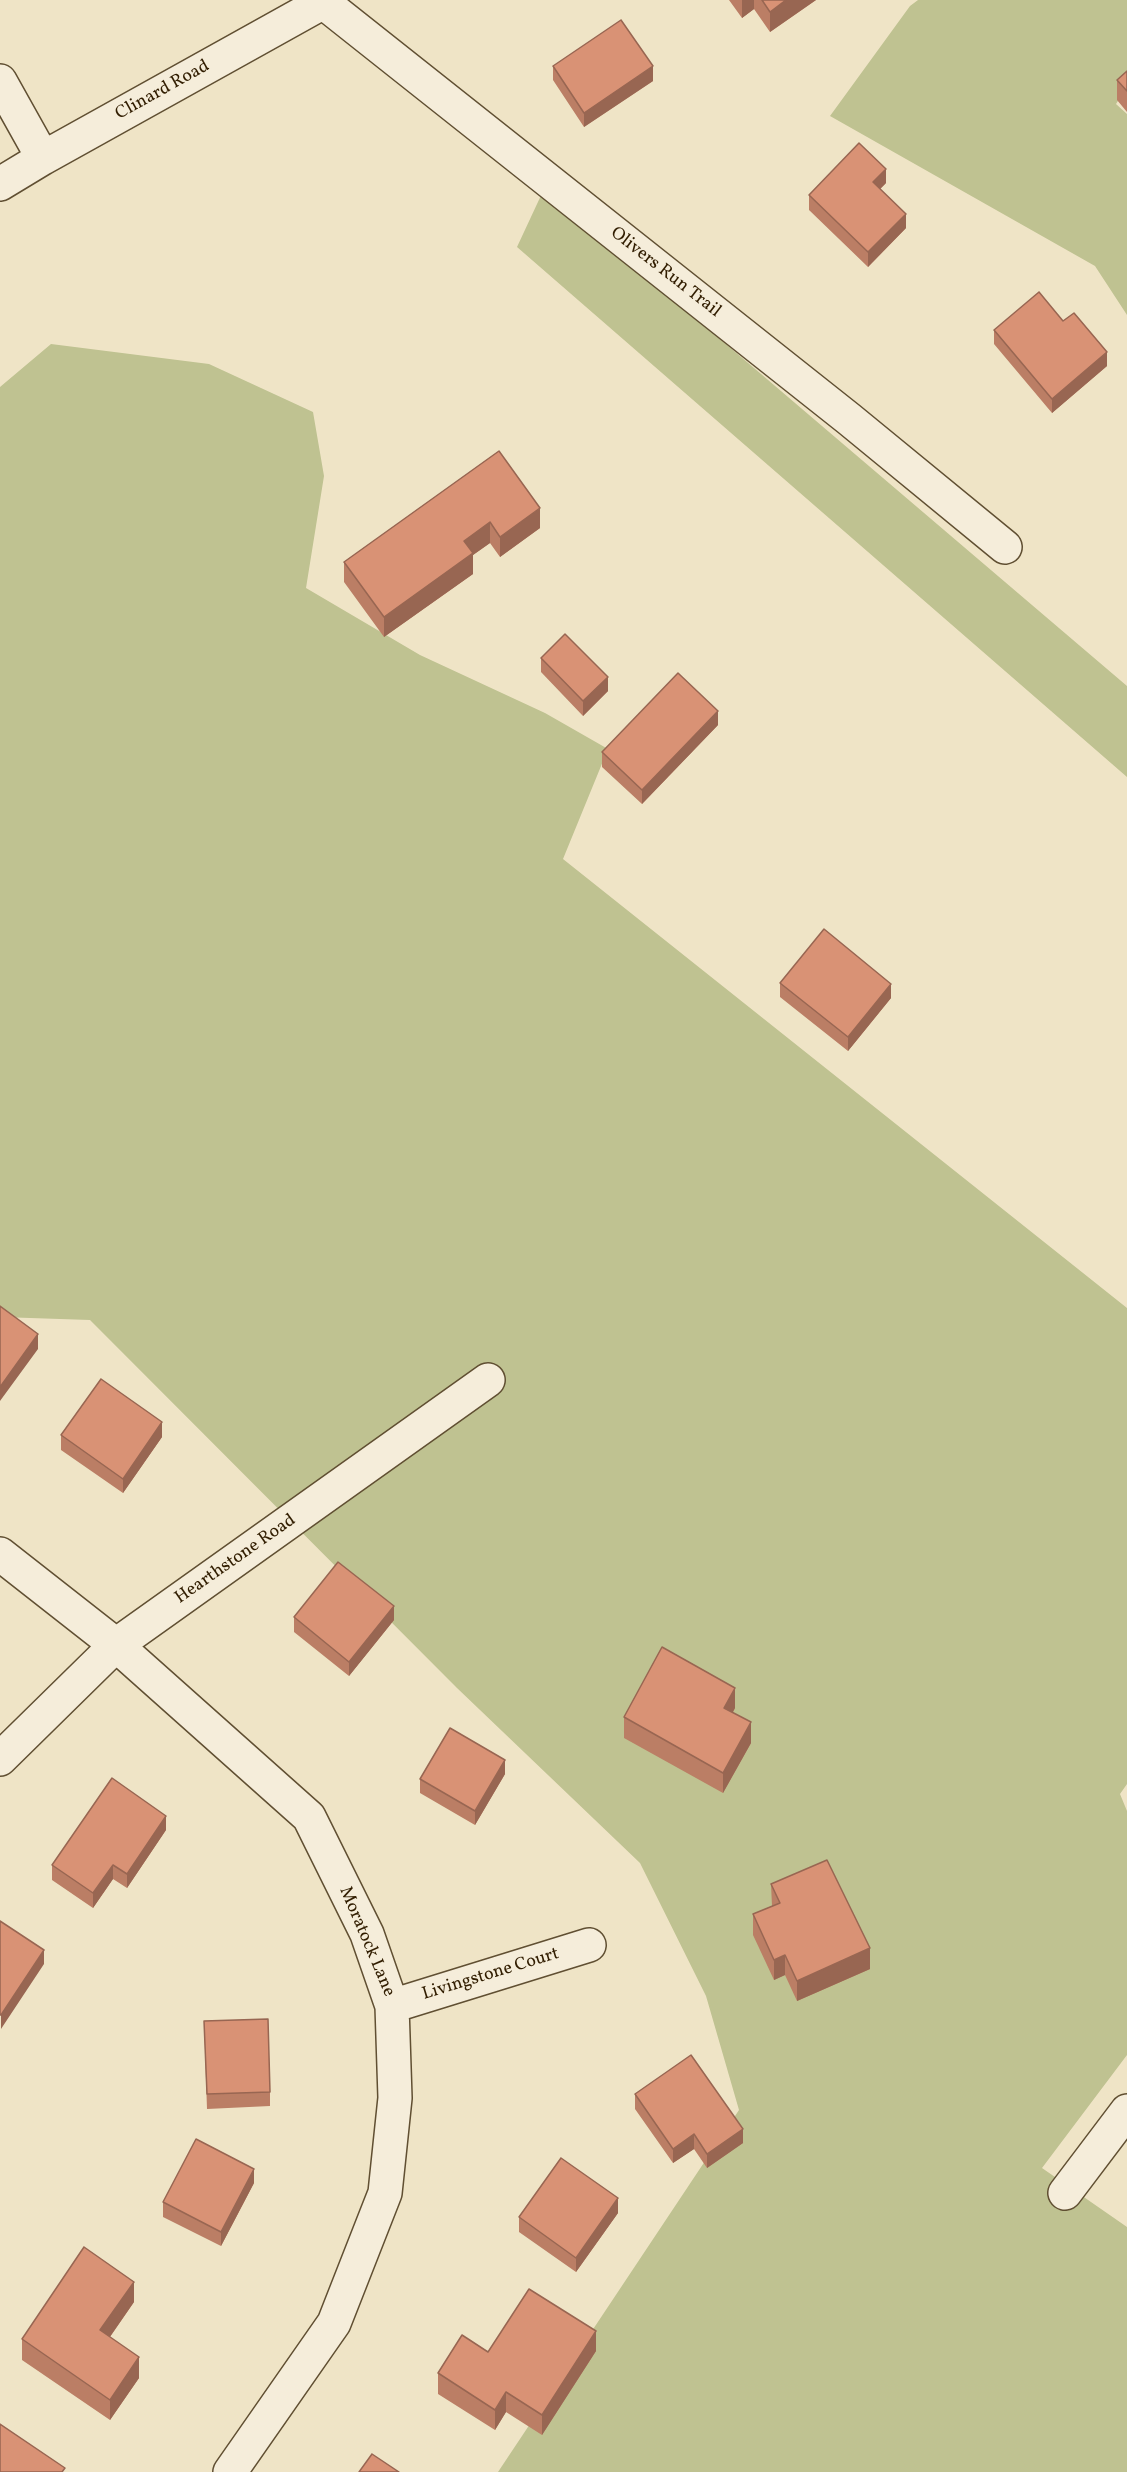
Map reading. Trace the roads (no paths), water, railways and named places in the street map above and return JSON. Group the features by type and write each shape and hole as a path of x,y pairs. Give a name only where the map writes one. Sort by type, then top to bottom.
{"street":[{"name":"Clinard Road","path":"0,184 325,1"},
{"name":"Olivers Run Trail","path":"325,1 849,419 1005,548"},
{"path":"0,81 43,158"},
{"name":"Hearthstone Road","path":"0,1759 116,1644 488,1380"},
{"name":"Moratock Lane","path":"0,1554 116,1644 309,1817 367,1934 392,2006 394,2098 385,2193 334,2323 230,2472"},
{"name":"Livingstone Court","path":"392,2006 589,1945"},
{"path":"1065,2193 1127,2111"}]}
